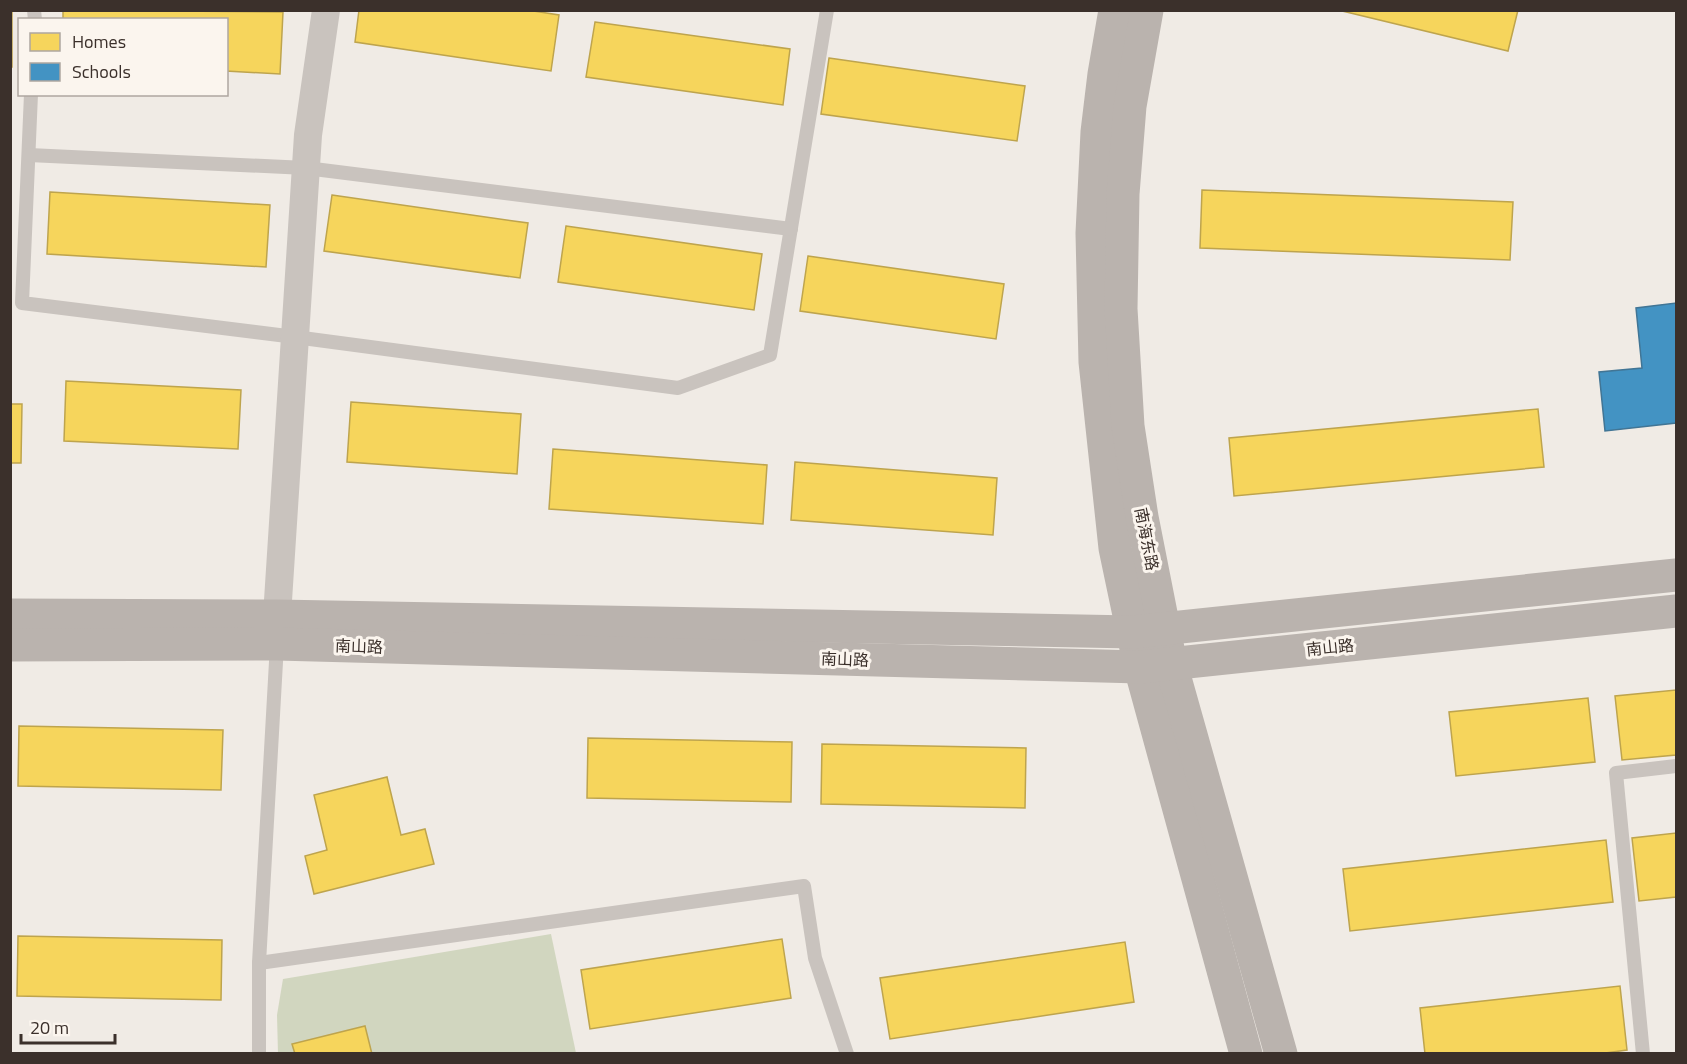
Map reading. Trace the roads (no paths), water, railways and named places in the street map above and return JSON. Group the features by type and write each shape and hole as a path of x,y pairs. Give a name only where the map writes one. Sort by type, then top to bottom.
{"street":[{"path":"277,630 308,135 326,10"},
{"name":"南海东路","path":"1115,10 1097,132 1092,233 1095,362 1115,548 1148,630"},
{"name":"南海东路","path":"1147,10 1130,106 1123,195 1121,309 1128,426 1142,517 1148,630 1246,1053"},
{"name":"南山路","path":"10,645 277,630 1148,630 1677,575"},
{"name":"南山路","path":"10,615 277,630 1155,665 1677,610"},
{"name":"南海东路","path":"1155,665 1281,1053"}],"lane":[{"path":"32,96 22,303 678,388 770,355 827,10"},
{"path":"28,155 306,168 791,229"},
{"path":"259,1053 259,963 277,630"},
{"path":"1643,1053 1616,773 1677,766"},
{"path":"259,963 804,885 815,958 848,1053"}]}
